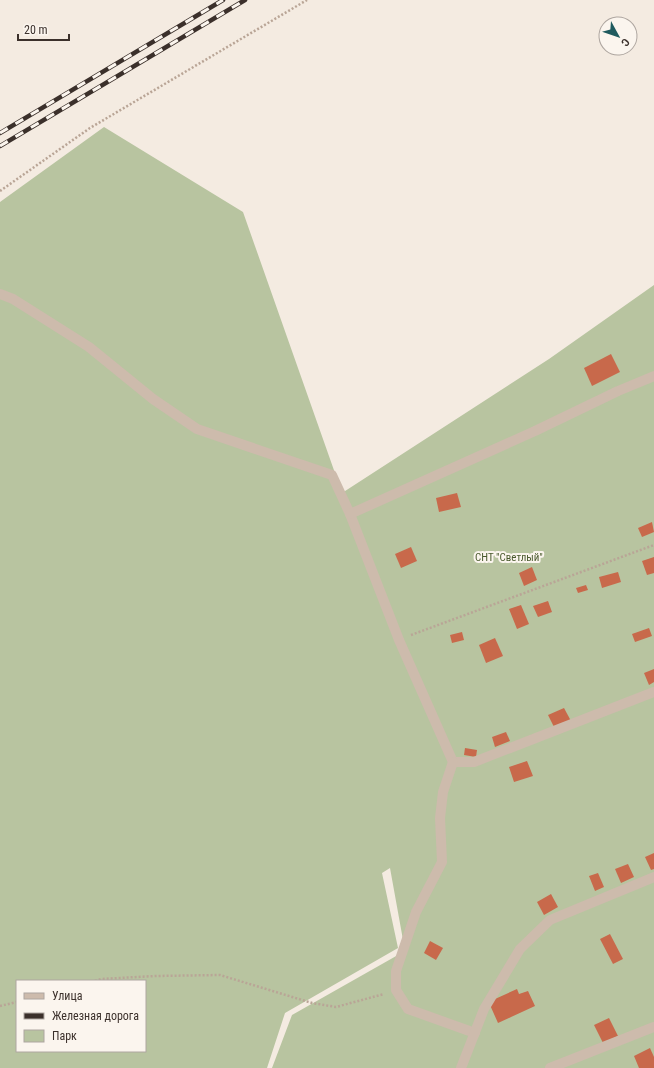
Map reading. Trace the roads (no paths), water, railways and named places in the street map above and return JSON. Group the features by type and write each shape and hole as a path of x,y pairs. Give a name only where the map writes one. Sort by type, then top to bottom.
{"lane":[{"path":"0,294 12,299 89,347 153,399 197,429 332,475 350,514 399,640 453,762 444,792 440,818 442,862 416,912 396,971 396,990 408,1010 475,1033"},
{"path":"350,514 535,431 618,391 654,376"},
{"path":"453,762 474,762 654,692"},
{"path":"461,1068 484,1009 520,949 550,920 654,878"},
{"path":"550,1068 654,1027"}],"railway":[{"path":"0,133 223,0"},
{"path":"0,146 245,0"}],"park label":[{"name":"СНТ \"Светлый\"","path":"509,557"}]}
